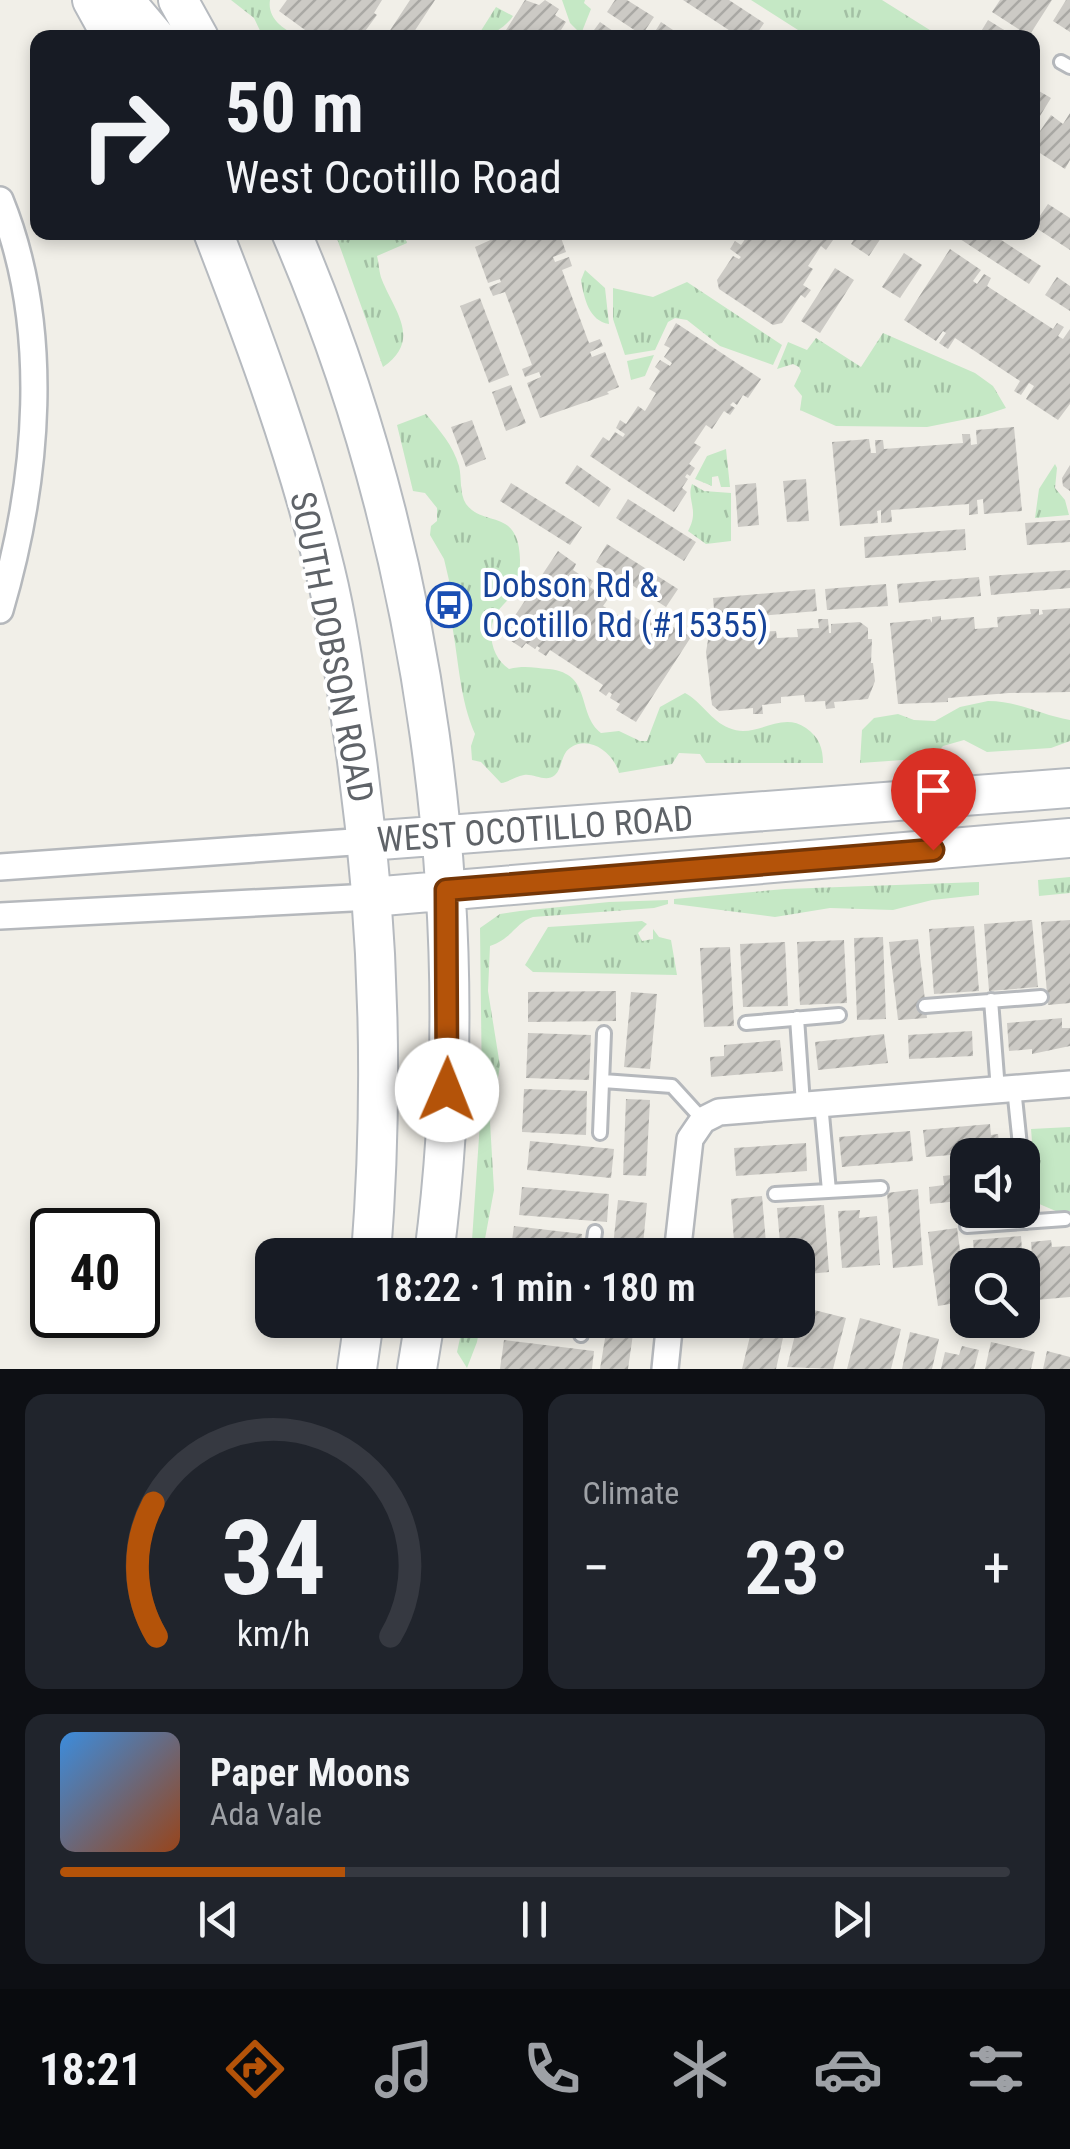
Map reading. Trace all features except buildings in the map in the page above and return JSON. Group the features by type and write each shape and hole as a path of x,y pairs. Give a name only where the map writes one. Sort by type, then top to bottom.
{"main road":[{"path":"92,0 109,30"},
{"path":"124,0 149,30"},
{"path":"178,0 195,30"},
{"name":"SOUTH DOBSON ROAD","path":"216,240 290,441 326,572 348,693 370,896 377,1076 372,1238"},
{"path":"294,240 334,344 389,526 421,688 446,890 448,1061 445,1148 436,1238"},
{"name":"WEST OCOTILLO ROAD","path":"367,841 1070,788"},
{"name":"WEST OCOTILLO ROAD","path":"370,896 1070,838"},
{"path":"357,1369 361,1338"},
{"path":"417,1369 422,1338"}],"street":[{"path":"0,200 27,297 34,380 30,460 18,541 0,610"},
{"name":"WEST OCOTILLO ROAD","path":"0,867 367,841"},
{"name":"WEST OCOTILLO ROAD","path":"0,916 370,896"},
{"path":"679,1238 690,1139 702,1120 719,1112 1070,1084"},
{"path":"665,1369 668,1338"}],"lane":[{"path":"925,1006 1041,997"},
{"path":"992,1000 1017,1138"},
{"path":"746,1023 838,1015"},
{"path":"797,1018 828,1190"},
{"path":"600,1133 604,1033"},
{"path":"603,1082 672,1086 702,1120"},
{"path":"775,1194 881,1188"},
{"path":"1040,1221 1065,1220"},
{"path":"594,1238 595,1232"}],"green space":[{"path":"231,0 270,0 274,18 288,30 260,30 254,18"},
{"path":"562,0 585,0 591,9 583,30 570,23"},
{"path":"751,0 882,0 930,30 798,30"},
{"path":"496,7 513,16 498,30 481,30"},
{"path":"338,240 407,243 377,256 403,336 395,357 383,367"},
{"path":"585,270 605,288 609,324 589,308 581,280"},
{"path":"687,282 782,345 773,365 720,346 687,320 675,318 668,322 655,350 625,355 613,319 613,288 653,297"},
{"path":"883,333 975,373 993,386 1006,408 927,427 836,426 800,410 802,396 794,386 799,367 793,364 777,369 788,342 807,350 816,338 861,367"},
{"path":"654,355 645,376 631,380 627,361"},
{"path":"426,414 456,458 466,504 473,511 507,525 518,543 516,587 496,614 491,629 495,652 503,664 509,669 549,669 572,678 593,725 601,733 619,731 647,741 660,707 685,693 717,721 739,731 787,722 806,728 819,743 823,763 706,763 700,754 679,753 672,764 619,773 607,753 585,743 567,751 551,777 524,775 501,783 481,762 472,760 475,734 463,695 452,625 459,623 444,559 430,535 431,526 437,521 437,508 425,493 413,491 397,425"},
{"path":"726,449 730,487 721,487 718,476 712,477 712,486 695,479 707,456"},
{"path":"1055,464 1055,488 1065,500 1069,515 1035,518 1039,489"},
{"path":"692,484 704,491 731,493 731,541 706,544 688,531 693,517"},
{"path":"988,701 1070,720 1070,741 1051,748 987,752 964,740 943,746 932,758 860,763 862,730 874,718 898,714 935,721 960,707"},
{"path":"1070,877 1070,893 1039,896 1038,880"},
{"path":"979,882 979,895 932,900 893,910 830,908 775,917 674,904 674,899 785,889"},
{"path":"668,900 668,904 533,917 490,946 488,991 500,1066 490,1122 494,1190 485,1238 472,1238 482,1093 480,928 500,914"},
{"path":"642,921 647,924 638,933 642,941 653,939 653,929 659,937 671,940 677,975 533,972 525,965 548,927"},
{"path":"1070,1127 1070,1211 1058,1212 1040,1204 1040,1138 1032,1138 1031,1129"},
{"path":"460,1338 478,1338 467,1368 457,1352"}],"place":[{"name":"Dobson Rd & Ocotillo Rd (#15355)","path":"449,605"}],"route":[{"path":"447,1090 446,890 933,850"}]}
